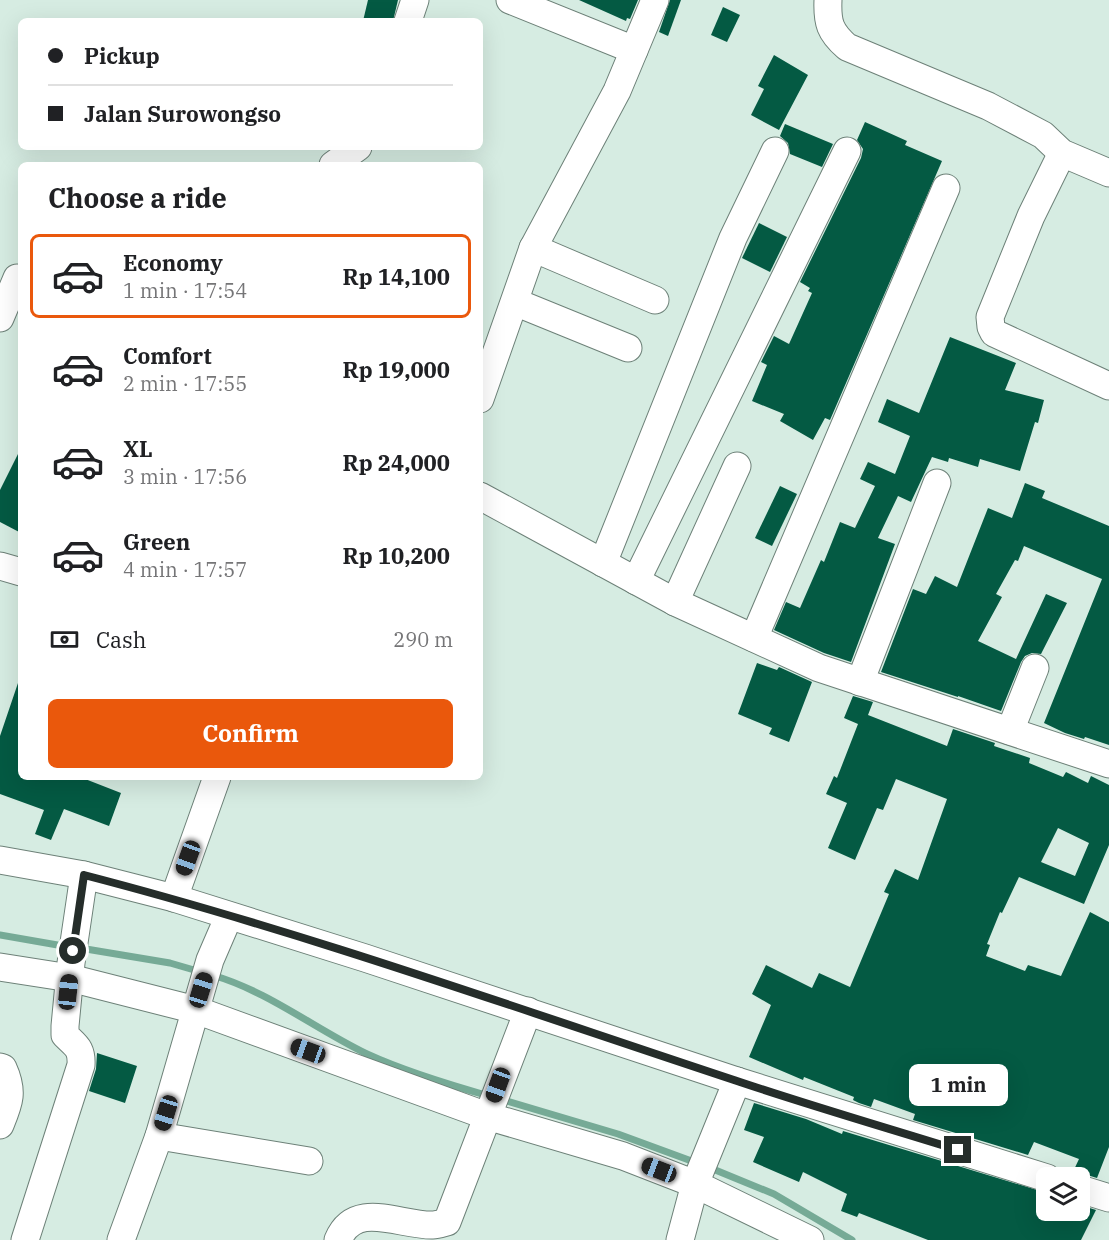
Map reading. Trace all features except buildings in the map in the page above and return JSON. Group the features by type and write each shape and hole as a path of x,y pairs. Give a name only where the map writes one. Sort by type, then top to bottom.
{"street":[{"path":"409,18 416,0"},
{"path":"510,0 634,50"},
{"path":"483,390 532,248 617,91 655,0"},
{"path":"828,0 827,16 834,36 847,47 1014,118 1043,135 1062,153 1109,173"},
{"path":"337,162 354,150"},
{"path":"603,563 734,238 775,151"},
{"path":"636,581 847,151"},
{"path":"1062,153 1035,208 998,297 990,317 991,327 994,333 1109,386"},
{"path":"754,638 946,188"},
{"path":"532,248 655,300"},
{"path":"0,318 12,277"},
{"path":"514,302 628,348"},
{"path":"675,602 737,466"},
{"path":"860,682 937,483"},
{"path":"483,498 675,602 819,668 1109,764"},
{"path":"0,566 18,571"},
{"path":"1010,731 1035,668"},
{"path":"174,898 216,780"},
{"path":"0,860 84,875 174,898 528,1011 737,1081 1036,1175"},
{"path":"25,1240 81,1065 78,1047 65,1035 72,960 84,875"},
{"path":"121,1240 159,1136 210,960 229,916"},
{"path":"0,967 72,960 199,1000 492,1102 623,1156 701,1169 810,1240"},
{"path":"338,1240 342,1229 353,1220 370,1217 434,1225 447,1221 528,1011"},
{"path":"0,1067 3,1068 9,1080 0,1125"},
{"path":"680,1240 701,1169 737,1081"},
{"path":"159,1136 309,1161"},
{"path":"1090,1191 1109,1198"}],"waterway":[{"path":"0,935 69,947"},
{"path":"80,948 170,963 201,972"},
{"path":"212,975 253,991 367,1054 427,1077 489,1096"},
{"path":"500,1099 618,1134 697,1163"},
{"path":"708,1167 774,1194 852,1240"}],"route":[{"path":"73,951 84,875 174,898 365,958 737,1081 958,1150"}]}
